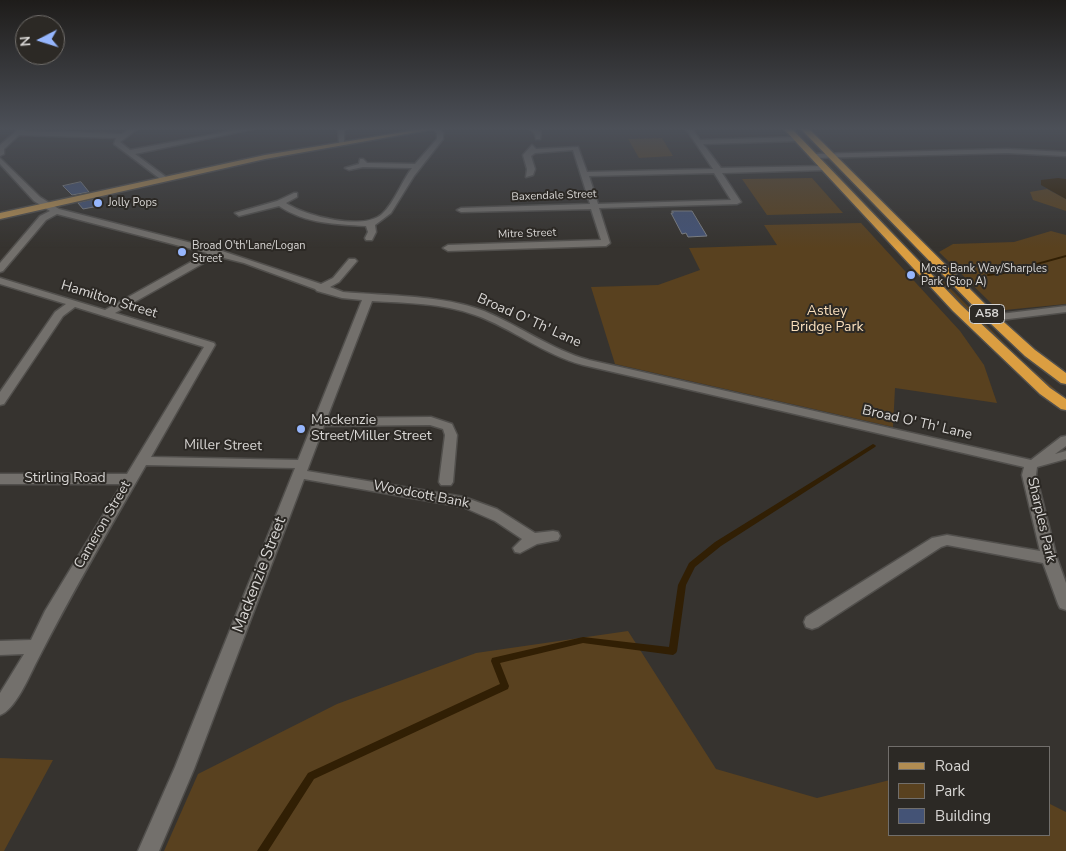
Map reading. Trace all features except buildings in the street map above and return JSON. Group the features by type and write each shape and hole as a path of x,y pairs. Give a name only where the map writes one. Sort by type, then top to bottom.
{"highway":[{"name":"A58","path":"826,169 956,308 1045,391 1066,406"},
{"name":"A58","path":"843,169 992,318 1030,353 1066,380"}],"main road":[{"path":"0,216 214,169"}],"street":[{"name":"Broad O' Th' Lane","path":"8,169 29,192 56,211 216,252 256,264 320,289 348,296 449,304 480,313 570,358 587,363 1031,464"},
{"path":"148,169 163,180"},
{"path":"280,203 296,214 312,219 370,224 377,222 390,211 415,169"},
{"path":"529,175 531,169"},
{"path":"582,169 594,206"},
{"path":"584,174 786,169"},
{"name":"Baxendale Street","path":"461,210 737,202 717,170"},
{"path":"519,174 539,176"},
{"path":"238,213 280,203 294,195"},
{"name":"Mitre Street","path":"448,248 606,243 594,206"},
{"path":"0,269 43,218 56,211"},
{"path":"369,238 372,232 370,224"},
{"path":"107,313 216,252"},
{"path":"320,289 336,280 352,261"},
{"name":"Hamilton Street","path":"0,281 210,345"},
{"name":"Mackenzie Street","path":"148,851 184,769 368,298"},
{"path":"0,400 59,314 74,303"},
{"path":"992,318 1066,309"},
{"name":"Cameron Street","path":"0,707 36,648 50,616 210,345"},
{"path":"320,422 404,420 431,421 443,424 448,427 451,435 446,482"},
{"path":"1031,464 1066,440"},
{"path":"1031,464 1066,455"},
{"name":"Miller Street","path":"141,461 302,469"},
{"name":"Sharples Park","path":"1031,464 1029,475 1048,558 1066,604"},
{"name":"Woodcott Bank","path":"302,469 483,507 533,539"},
{"name":"Stirling Road","path":"0,479 130,479"},
{"path":"520,548 533,539 553,536"},
{"path":"812,622 937,542 947,540 1048,558"},
{"path":"0,648 36,648"}],"green space":[{"path":"812,178 843,213 767,215 742,179"},
{"path":"1047,189 1066,199 1066,211 1033,200 1030,192"},
{"name":"Astley Bridge Park","path":"861,223 960,331 984,365 997,403 895,388 893,427 615,364 591,287 658,285 700,270 689,248 777,245 764,225"},
{"path":"1051,231 1066,235 1066,304 1005,310 994,306 939,252 953,244 1014,242"},
{"path":"936,281 943,281 1021,360 1056,390 1053,390 1017,360"},
{"path":"628,631 716,769 817,798 888,780 888,836 1051,836 1051,804 1066,812 1066,851 164,851 198,774 337,704 476,653"},
{"path":"0,758 53,760 4,851 0,851"}],"shaded area":[{"path":"1066,179 1066,199 1041,185 1041,180"}],"waterway":[{"path":"988,275 1004,273 1066,256"},
{"path":"262,851 311,776 505,686 495,661 583,640 673,651 682,585 692,565 718,544 873,446"}],"place":[{"name":"Jolly Pops","path":"98,203"},
{"name":"Broad O'th'Lane/Logan Street","path":"182,252"},
{"name":"Moss Bank Way/Sharples Park (Stop A)","path":"911,275"},
{"name":"Mackenzie Street/Miller Street","path":"301,429"}]}
